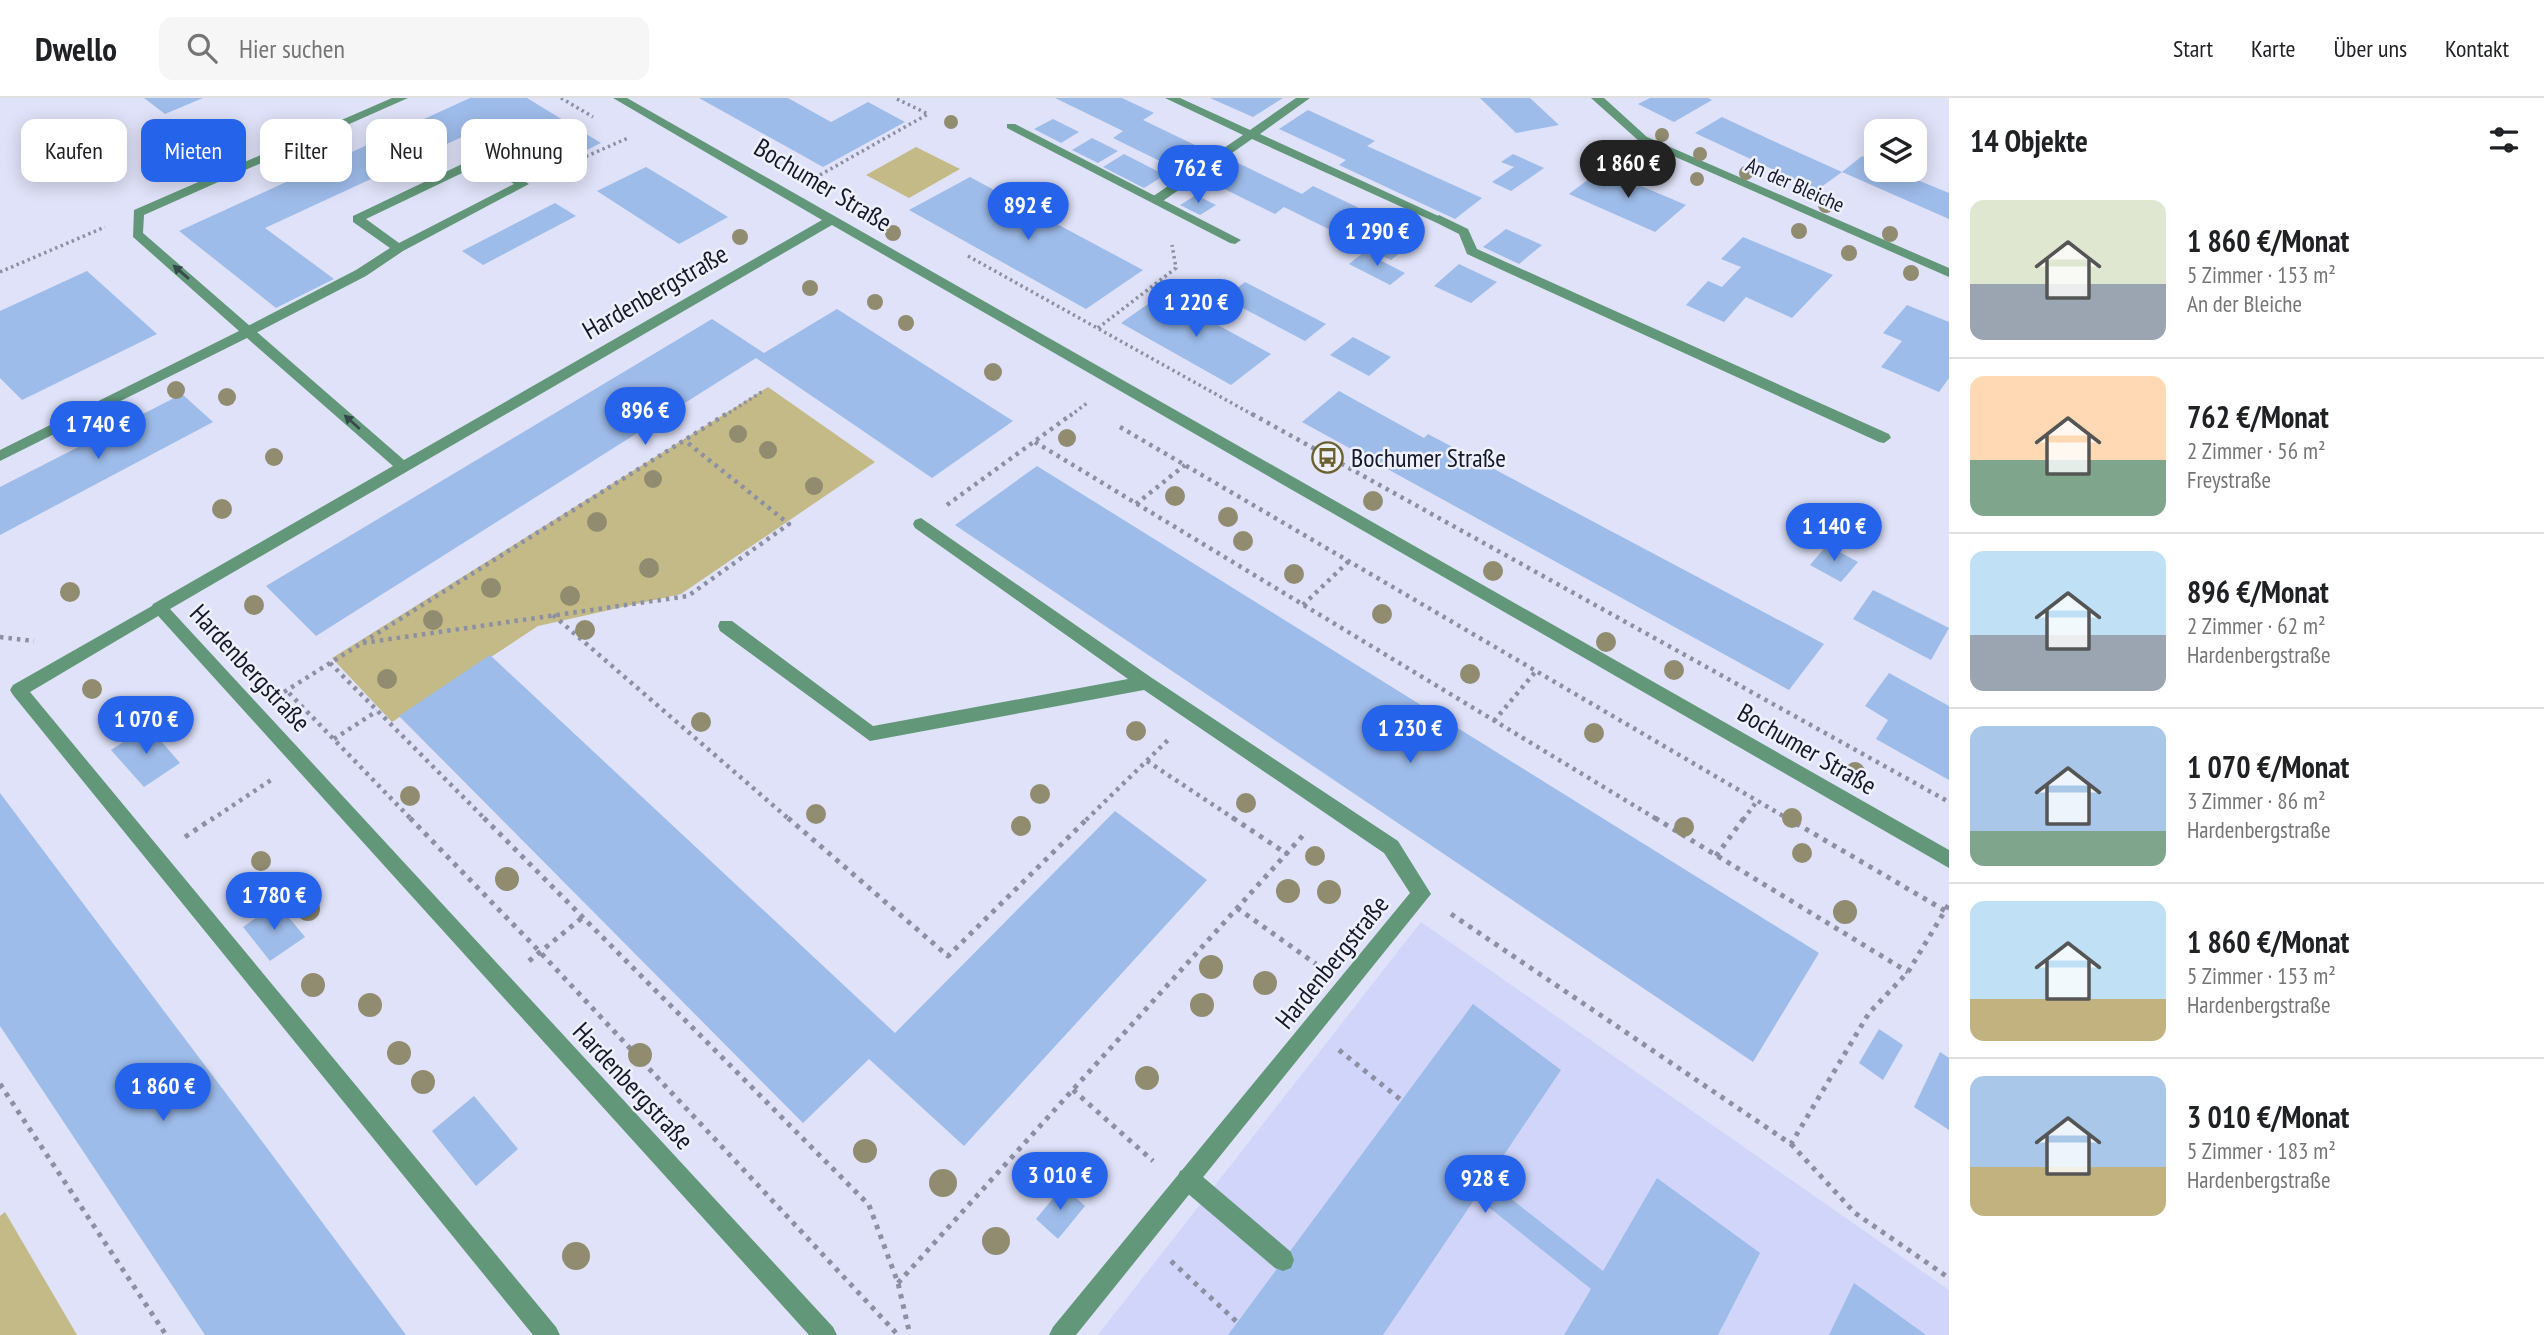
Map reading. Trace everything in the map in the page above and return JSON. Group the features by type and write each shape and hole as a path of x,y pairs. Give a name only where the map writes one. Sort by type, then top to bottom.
{"street":[{"path":"402,98 138,214 137,234 403,467"},
{"name":"Bochumer Straße","path":"619,98 1949,860"},
{"path":"1171,98 1439,219 1464,232 1472,251 1884,438"},
{"path":"1156,200 1304,98"},
{"name":"An der Bleiche","path":"1597,98 1643,139 1949,273"},
{"path":"1011,126 1235,240"},
{"path":"398,248 357,219 481,159 523,184"},
{"path":"0,456 361,273 398,248 523,184"},
{"name":"Hardenbergstraße","path":"822,1334 255,710 159,608 830,221"},
{"name":"Hardenbergstraße","path":"921,524 1146,683 1391,847 1421,894 1061,1335"},
{"path":"159,608 19,690 548,1335"},
{"path":"726,626 870,734 1146,683"},
{"path":"1185,1183 1283,1260"}],"path":[{"path":"821,175 928,114 895,98"},
{"path":"523,184 629,138"},
{"path":"809,168 832,181"},
{"path":"1098,328 1176,268 1167,220 1156,200"},
{"path":"0,272 138,214"},
{"path":"964,254 1949,802"},
{"path":"921,524 1151,357"},
{"path":"255,710 763,391"},
{"path":"1084,405 1095,412"},
{"path":"1118,425 1947,912"},
{"path":"360,643 688,596 789,524 684,440"},
{"path":"1035,442 1908,972"},
{"path":"1136,504 1185,465"},
{"path":"1303,605 1349,561"},
{"path":"553,615 948,956 1194,714"},
{"path":"330,663 869,1205 898,1283 910,1335"},
{"path":"1494,721 1536,671"},
{"path":"278,680 540,952 898,1335"},
{"path":"155,857 377,711"},
{"path":"1147,761 1287,853"},
{"path":"1716,856 1757,801"},
{"path":"898,1283 1329,805"},
{"path":"1421,894 1791,1144 1855,1213 1949,1278"},
{"path":"1791,1144 1869,1013 1908,972 1947,912 1949,904"},
{"path":"1237,908 1346,985"},
{"path":"503,983 583,917"},
{"path":"1312,1028 1401,1100"},
{"path":"0,1084 166,1335"},
{"path":"1073,1090 1185,1183"},
{"path":"1143,1236 1237,1322"}],"shaded area":[{"path":"916,147 960,169 909,198 866,175"},
{"path":"768,387 875,462 681,594 538,626 392,722 332,658"},
{"path":"1421,922 1949,1290 1949,1335 1098,1335"},
{"path":"5,1212 77,1335 0,1335 0,1216"}],"building":[{"path":"144,98 203,98 165,114"},
{"path":"470,98 527,98 562,119 461,119 461,137 447,144 447,119 424,119"},
{"path":"699,98 788,98 831,122 868,102 905,122 823,167"},
{"path":"1055,98 1122,98 1154,113 1143,120 1203,149 1174,168 1113,138 1123,131"},
{"path":"1210,98 1283,98 1253,117"},
{"path":"1480,98 1530,98 1559,125 1516,133"},
{"path":"1650,98 1712,100 1674,122 1638,104"},
{"path":"1308,110 1375,141 1367,146 1482,198 1455,219 1339,165 1346,160 1279,129"},
{"path":"1722,117 1842,172 1817,190 1695,133"},
{"path":"1053,119 1079,132 1061,143 1034,129"},
{"path":"587,134 601,143 587,150"},
{"path":"1092,138 1118,151 1098,163 1072,150"},
{"path":"366,146 366,181 265,228 334,279 276,308 179,231 286,182 352,182 352,152"},
{"path":"1124,154 1165,175 1144,188 1103,167"},
{"path":"1513,154 1544,168 1511,191 1492,182 1514,167 1501,162"},
{"path":"1862,156 1864,157 1864,182 1842,172"},
{"path":"1234,161 1302,194 1313,186 1420,237 1391,260 1284,207 1275,214 1206,180"},
{"path":"646,167 728,217 679,244 597,191"},
{"path":"1602,169 1686,205 1655,232 1569,194"},
{"path":"970,177 1143,270 1086,309 909,210"},
{"path":"1865,182 1922,182 1949,193 1949,219"},
{"path":"1196,195 1216,205 1200,215 1180,205"},
{"path":"555,203 576,216 483,265 462,251"},
{"path":"1506,229 1542,245 1519,264 1483,247"},
{"path":"1743,237 1833,275 1792,318 1746,297 1724,322 1686,305 1708,281 1722,287 1741,267 1721,259"},
{"path":"1364,252 1405,273 1390,285 1349,264"},
{"path":"1459,264 1497,282 1471,303 1434,286"},
{"path":"87,271 157,334 22,400 0,378 0,311"},
{"path":"1245,282 1326,324 1305,341 1224,298"},
{"path":"1162,294 1271,354 1231,385 1121,323"},
{"path":"1907,305 1949,322 1949,378 1939,392 1881,367 1902,341 1883,333"},
{"path":"837,309 1013,421 932,478 756,358 316,636 266,586 712,319 764,353"},
{"path":"1353,337 1391,357 1369,376 1330,355"},
{"path":"1339,391 1424,438 1428,434 1824,644 1789,690 1302,422"},
{"path":"182,394 213,422 0,535 0,487"},
{"path":"1037,466 1819,953 1753,1062 955,525"},
{"path":"1827,545 1858,562 1841,582 1810,565"},
{"path":"1873,590 1949,628 1931,660 1853,619"},
{"path":"490,655 895,1033 1115,811 1207,880 964,1146 869,1059 803,1123 399,716"},
{"path":"1889,673 1949,706 1949,780 1876,739 1888,720 1865,706"},
{"path":"148,726 180,763 144,787 111,750"},
{"path":"0,793 406,1335 205,1335 0,1026"},
{"path":"277,903 305,937 270,961 243,927"},
{"path":"1473,1004 1561,1070 1487,1180 1603,1271 1657,1178 1760,1253 1718,1335 1564,1335 1591,1289 1476,1197 1383,1335 1228,1335"},
{"path":"1879,1029 1903,1045 1883,1080 1859,1063"},
{"path":"1940,1052 1949,1058 1949,1130 1914,1107"},
{"path":"474,1096 518,1149 476,1186 432,1131"},
{"path":"1063,1186 1085,1206 1058,1239 1036,1219"},
{"path":"1854,1283 1926,1335 1829,1335"}],"place":[{"name":"Bochumer Straße","path":"1328,458"}]}
